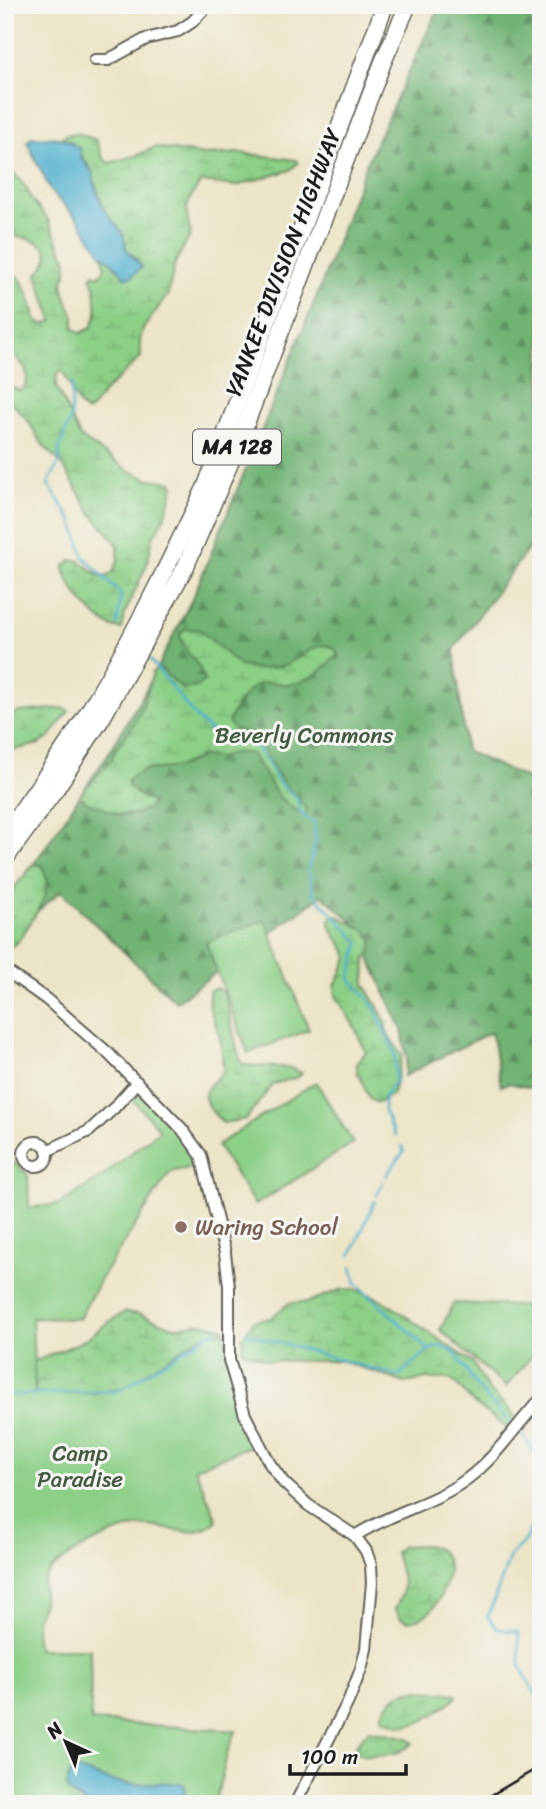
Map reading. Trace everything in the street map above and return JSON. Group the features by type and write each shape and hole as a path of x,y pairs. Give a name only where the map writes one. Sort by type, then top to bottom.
{"highway":[{"name":"YANKEE DIVISION HIGHWAY","path":"5,834 83,720 109,676 206,486 385,5"},
{"name":"YANKEE DIVISION HIGHWAY","path":"5,859 102,718 184,568 234,453 383,62 408,5"}],"street":[{"path":"95,60 108,60 146,39 178,31 192,22 208,5"},
{"path":"5,970 74,1023 137,1082 182,1129 201,1156 228,1270 229,1360 238,1395 270,1464 294,1494 355,1536 362,1543 371,1565 372,1592 366,1649 358,1681 295,1804"},
{"path":"47,1151 89,1131 137,1082"},
{"path":"355,1536 372,1525 465,1481 484,1464 541,1399"}],"green space":[{"name":"Beverly Commons","path":"440,5 541,5 541,529 454,649 466,751 541,785 541,1090 508,1083 501,1086 491,1032 404,1076 407,1060 402,1029 353,922 322,895 176,1002 61,891 5,939 5,900 38,858 110,751 147,688 194,595 320,288 367,162"},
{"path":"78,133 96,140 103,158 109,163 155,147 204,155 241,153 296,160 298,163 290,170 236,186 201,182 187,206 191,234 175,263 168,294 143,329 140,340 141,357 105,391 91,409 86,412 81,408 62,371 57,373 56,386 80,437 130,471 148,479 172,482 174,486 166,514 153,537 147,564 125,613 122,629 104,622 86,606 71,586 64,567 71,560 78,560 100,576 106,577 113,572 118,560 118,546 91,513 62,464 43,445 27,419 13,404 5,401 5,385 21,391 27,373 5,347 5,274 18,276 22,281 38,322 44,324 53,321 37,275 48,254 43,246 33,240 17,237 5,213 5,162 48,220 67,261 67,272 63,280 64,292 74,317 74,328 81,333 91,328 97,314 95,287 91,278 94,274 99,276 105,268 103,256 117,269 138,260 126,249 126,244 104,209 89,166 72,142 62,138"},
{"path":"185,629 200,630 240,666 245,667 285,665 312,649 327,645 338,654 305,680 292,684 268,682 255,686 236,706 228,721 233,728 251,734 258,742 280,779 306,808 306,814 303,816 279,797 251,753 233,753 220,758 203,756 179,767 144,770 128,779 128,786 152,802 149,808 134,814 118,814 85,801 80,796 111,761 132,727 142,709 153,672 157,668 182,689 197,687 204,681 199,668 183,645 180,633"},
{"path":"64,708 69,711 49,738 39,744 5,752 5,719 18,712"},
{"path":"35,864 43,865 46,892 18,941 5,947 5,909 15,886"},
{"path":"336,915 366,931 373,940 371,952 366,959 365,984 386,1022 389,1037 402,1055 393,1094 378,1103 370,1098 357,1073 357,1063 366,1052 336,996 335,986 348,958 330,925 330,919"},
{"path":"265,920 309,1030 248,1053 206,942"},
{"path":"217,988 223,992 240,1061 244,1065 290,1068 302,1073 298,1077 273,1084 246,1119 223,1123 209,1108 205,1099 208,1087 223,1072 220,1038 209,1003 210,990"},
{"path":"316,1082 353,1143 255,1205 217,1145"},
{"name":"Camp Paradise","path":"136,1095 153,1104 162,1114 179,1136 195,1167 173,1171 168,1175 99,1281 79,1319 32,1318 35,1394 96,1393 125,1387 195,1340 224,1331 238,1405 253,1445 195,1468 217,1520 209,1526 192,1531 136,1527 90,1544 60,1562 44,1580 43,1602 36,1619 37,1649 90,1649 91,1721 236,1731 228,1751 215,1804 5,1804 5,1167 14,1162 28,1175 29,1208 60,1204 104,1175 160,1130 132,1099"},
{"path":"343,1289 370,1294 390,1305 473,1363 488,1389 511,1411 518,1423 511,1431 472,1402 457,1384 448,1379 405,1383 342,1361 270,1361 243,1351 242,1337 254,1321 271,1318 289,1303 308,1302"},
{"path":"454,1303 541,1307 541,1345 506,1387 440,1330"},
{"path":"126,1312 174,1327 202,1323 223,1328 226,1333 111,1453 5,1374 76,1344"},
{"path":"424,1545 437,1549 444,1555 448,1570 447,1579 440,1597 430,1611 421,1618 408,1621 400,1618 395,1609 402,1594 403,1583 395,1552 402,1546"},
{"path":"421,1690 457,1694 456,1698 438,1711 412,1725 392,1723 382,1718 387,1705 396,1696"},
{"path":"369,1730 408,1738 413,1743 401,1751 386,1755 356,1753 356,1745"}],"water":[{"path":"32,137 62,138 80,148 81,157 93,173 95,187 104,209 123,234 126,249 142,267 131,277 125,277 103,256 78,219 52,193 27,142"},
{"path":"74,1769 122,1783 183,1784 183,1804 88,1804 72,1795 67,1788 69,1775"}],"waterway":[{"path":"72,382 71,418 59,448 60,461 48,484 73,522 84,557 121,594 117,625"},
{"path":"150,660 198,720 212,732 248,737 269,764 280,784 297,798 301,814 314,823 316,842 308,869 313,893 359,942 350,979 372,1003 395,1053 395,1081 384,1098 384,1111 395,1135"},
{"path":"386,1176 404,1151 402,1146"},
{"path":"377,1195 383,1182"},
{"path":"351,1255 375,1201"},
{"path":"352,1267 356,1283 429,1350"},
{"path":"5,1395 119,1391 214,1331"},
{"path":"245,1333 398,1376 429,1350 439,1346 454,1352 479,1390 514,1426"},
{"path":"519,1429 541,1463"},
{"path":"541,1467 536,1486 541,1506 525,1540 510,1556 488,1617 497,1629 518,1632 520,1666 541,1704"},
{"path":"541,1716 538,1724 541,1729"}],"railway":[{"path":"476,1804 541,1766"}],"place":[{"name":"Waring School","path":"181,1227"}]}
